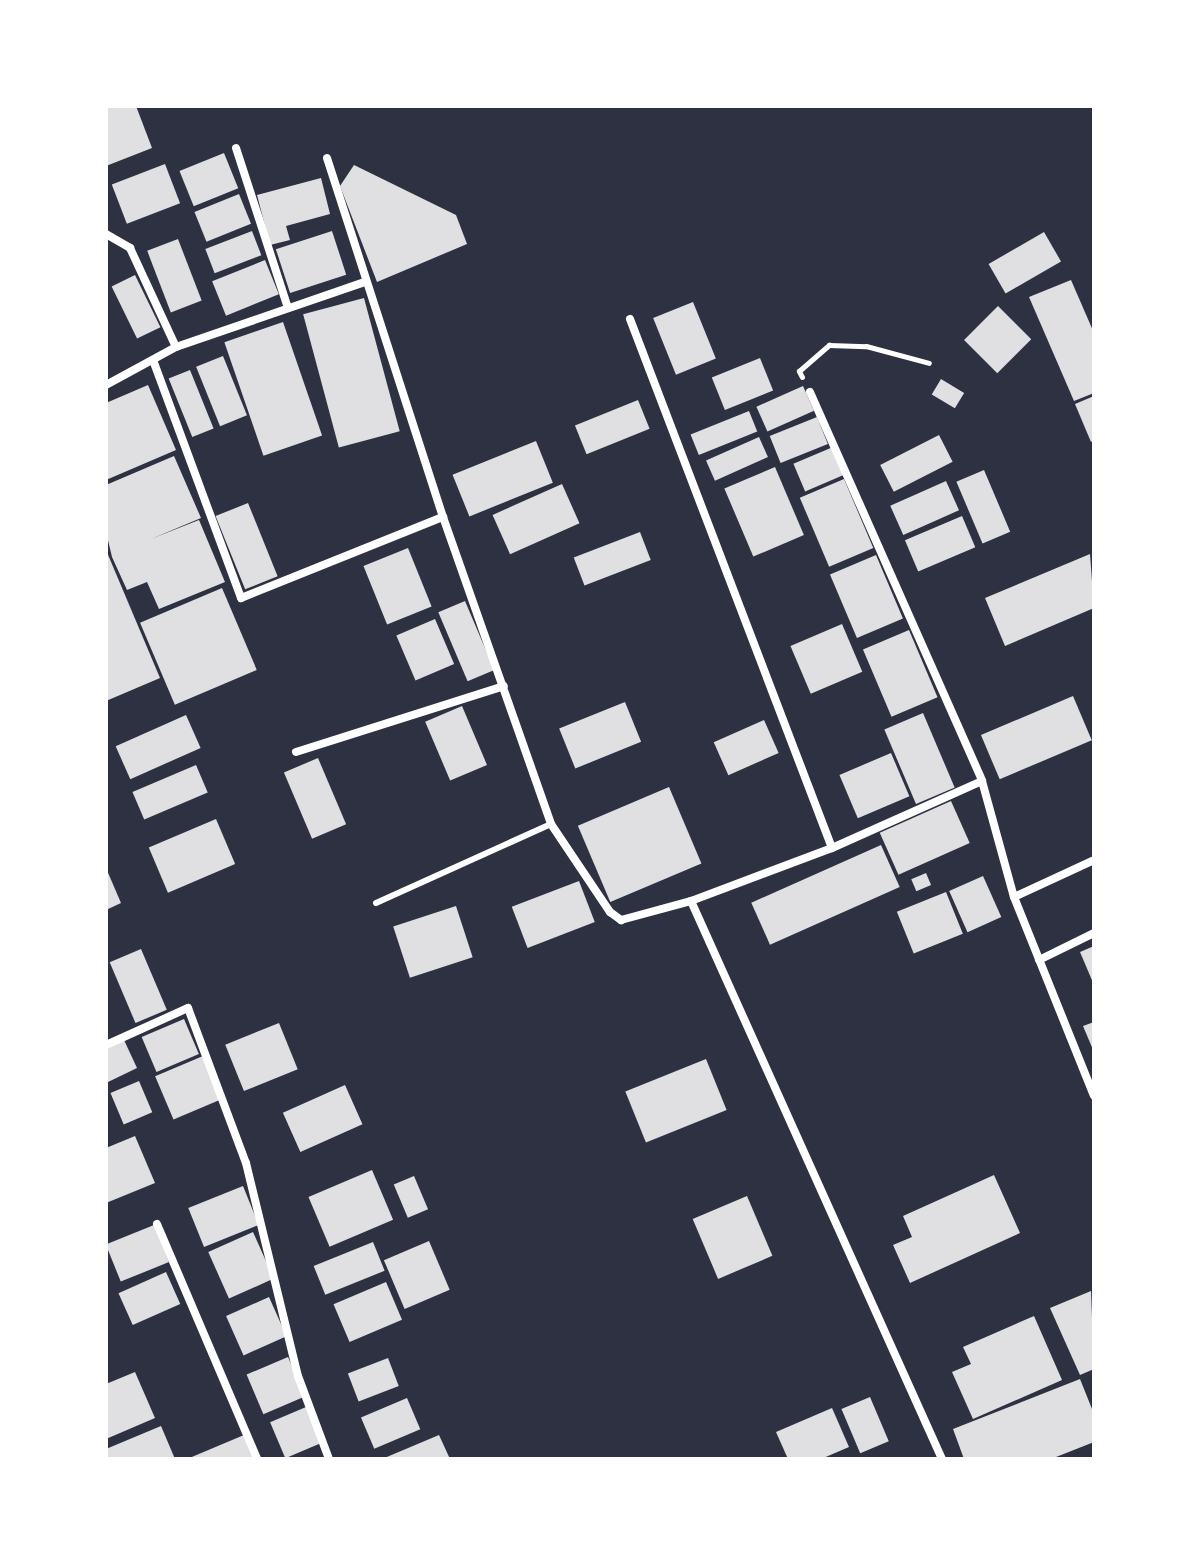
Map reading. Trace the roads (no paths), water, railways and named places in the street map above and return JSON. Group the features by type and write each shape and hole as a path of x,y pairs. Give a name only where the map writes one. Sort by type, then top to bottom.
{"street":[{"path":"236,148 287,305"},
{"path":"327,158 443,517 551,824 610,912 621,920 691,901 832,848 982,781"},
{"path":"106,234 130,248 176,347"},
{"path":"106,385 176,347 287,305 365,282"},
{"path":"630,319 832,848"},
{"path":"153,360 241,598 443,517"},
{"path":"810,392 982,781 1014,897 1094,1096"},
{"path":"296,752 504,686"},
{"path":"1014,897 1094,860"},
{"path":"691,901 942,1459"},
{"path":"1039,960 1094,933"},
{"path":"106,1045 188,1008 246,1163 298,1376 329,1459"},
{"path":"157,1224 257,1459"}],"lane":[{"path":"376,903 551,824"}]}
